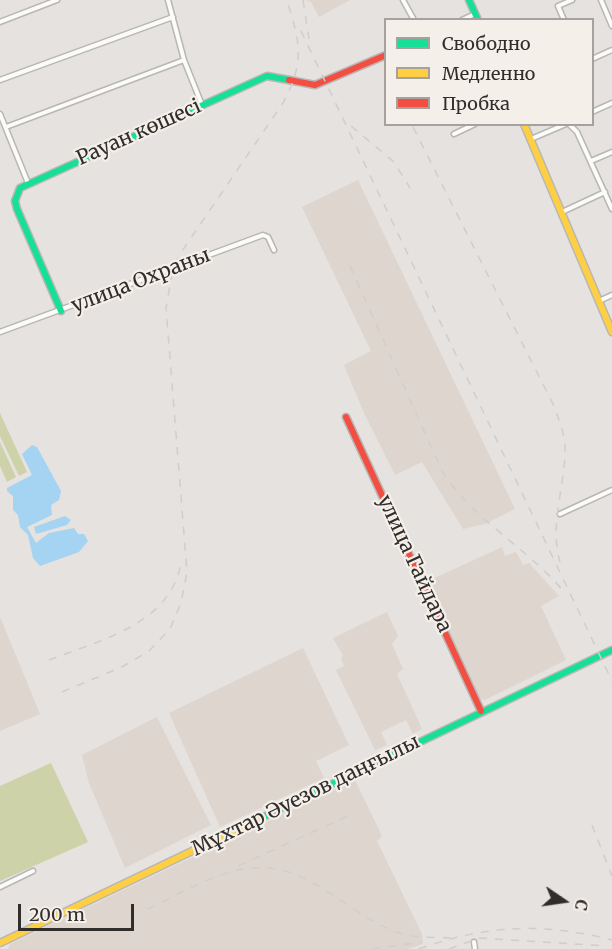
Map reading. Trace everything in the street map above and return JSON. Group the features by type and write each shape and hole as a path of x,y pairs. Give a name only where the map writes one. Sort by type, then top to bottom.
{"main road":[{"path":"469,0 477,16"},
{"name":"Рауан көшесі","path":"28,183 267,76 315,85 384,56"},
{"path":"525,126 612,332"},
{"path":"28,183 20,188 15,201 61,311"},
{"name":"улица Гайдара","path":"346,417 482,711"},
{"name":"Мұхтар Әуезов даңғылы","path":"0,944 612,650"}],"street":[{"path":"0,22 57,0"},
{"path":"168,0 183,60 202,105"},
{"path":"403,0 413,18"},
{"path":"563,18 558,6 572,0"},
{"path":"601,0 612,26"},
{"path":"0,80 173,18"},
{"path":"594,58 612,50"},
{"path":"6,127 183,60"},
{"path":"594,111 612,103"},
{"path":"0,114 28,183"},
{"path":"454,134 471,126"},
{"path":"530,140 563,126"},
{"path":"570,126 577,132 612,208"},
{"path":"591,161 612,152"},
{"path":"561,212 605,192"},
{"name":"улица Охраны","path":"0,332 263,235 268,237 274,250"},
{"path":"598,301 612,295"},
{"path":"560,514 612,490"},
{"path":"0,887 33,871"},
{"path":"474,942 475,949"}],"shaded area":[{"path":"306,0 350,0 319,17 311,2"},
{"path":"358,180 515,509 485,524 463,529 422,462 395,475 364,413 344,365 371,351 302,207"},
{"path":"502,547 505,556 516,552 523,565 529,563 559,596 541,606 566,660 485,700 479,698 426,582"},
{"path":"387,612 398,636 392,644 403,669 397,674 422,729 413,734 406,720 381,732 387,745 375,750 336,670 344,666 341,658 343,656 333,638"},
{"path":"0,617 40,714 0,731"},
{"path":"303,648 349,745 316,761 324,778 220,827 169,713"},
{"path":"157,717 211,825 125,868 89,783 82,755"},
{"path":"355,780 382,836 377,841 422,934 423,944 407,949 8,949 10,944"}],"green space":[{"path":"0,413 27,472 19,476 0,436"},
{"path":"0,442 16,477 7,482 0,466"},
{"path":"51,763 88,842 0,881 0,786"}],"water":[{"path":"32,445 37,447 61,491 59,500 51,505 52,515 27,527 36,543 49,533 74,528 78,534 84,534 88,541 79,552 40,566 33,558 28,535 20,527 18,515 13,510 13,496 7,491 7,488 32,475 22,454"},
{"path":"65,516 71,520 67,525 36,534 34,527"}],"railway":[{"path":"303,0 309,39"},
{"path":"62,692 122,667 149,651 170,629 181,603 187,572 166,308 173,268 180,254 283,103 290,89 297,65 298,43 288,4"},
{"path":"301,31 612,681"},
{"path":"351,126 394,162 410,188"},
{"path":"413,127 553,404 559,421 565,450 556,534 560,562"},
{"path":"350,266 442,471 455,489 485,520 535,562 565,593"},
{"path":"49,660 110,637 148,616 163,602 174,584 181,563"},
{"path":"238,866 352,814"},
{"path":"592,825 612,876"},
{"path":"148,909 220,875 244,869 268,868 289,872 309,881 385,927 411,936 451,938"},
{"path":"419,949 468,935 515,929 562,930 612,940"},
{"path":"449,949 479,938 606,946"},
{"path":"372,949 422,942"}],"traffic: fast":[{"path":"469,0 477,18"},
{"path":"61,311 17,209 15,201 20,188 267,76 289,80"},
{"path":"257,820 612,650"}],"traffic: slow":[{"path":"525,126 612,332"},
{"path":"0,943 257,820"}],"traffic: jam":[{"path":"289,80 315,85 384,56"},
{"path":"346,417 481,711"}]}
